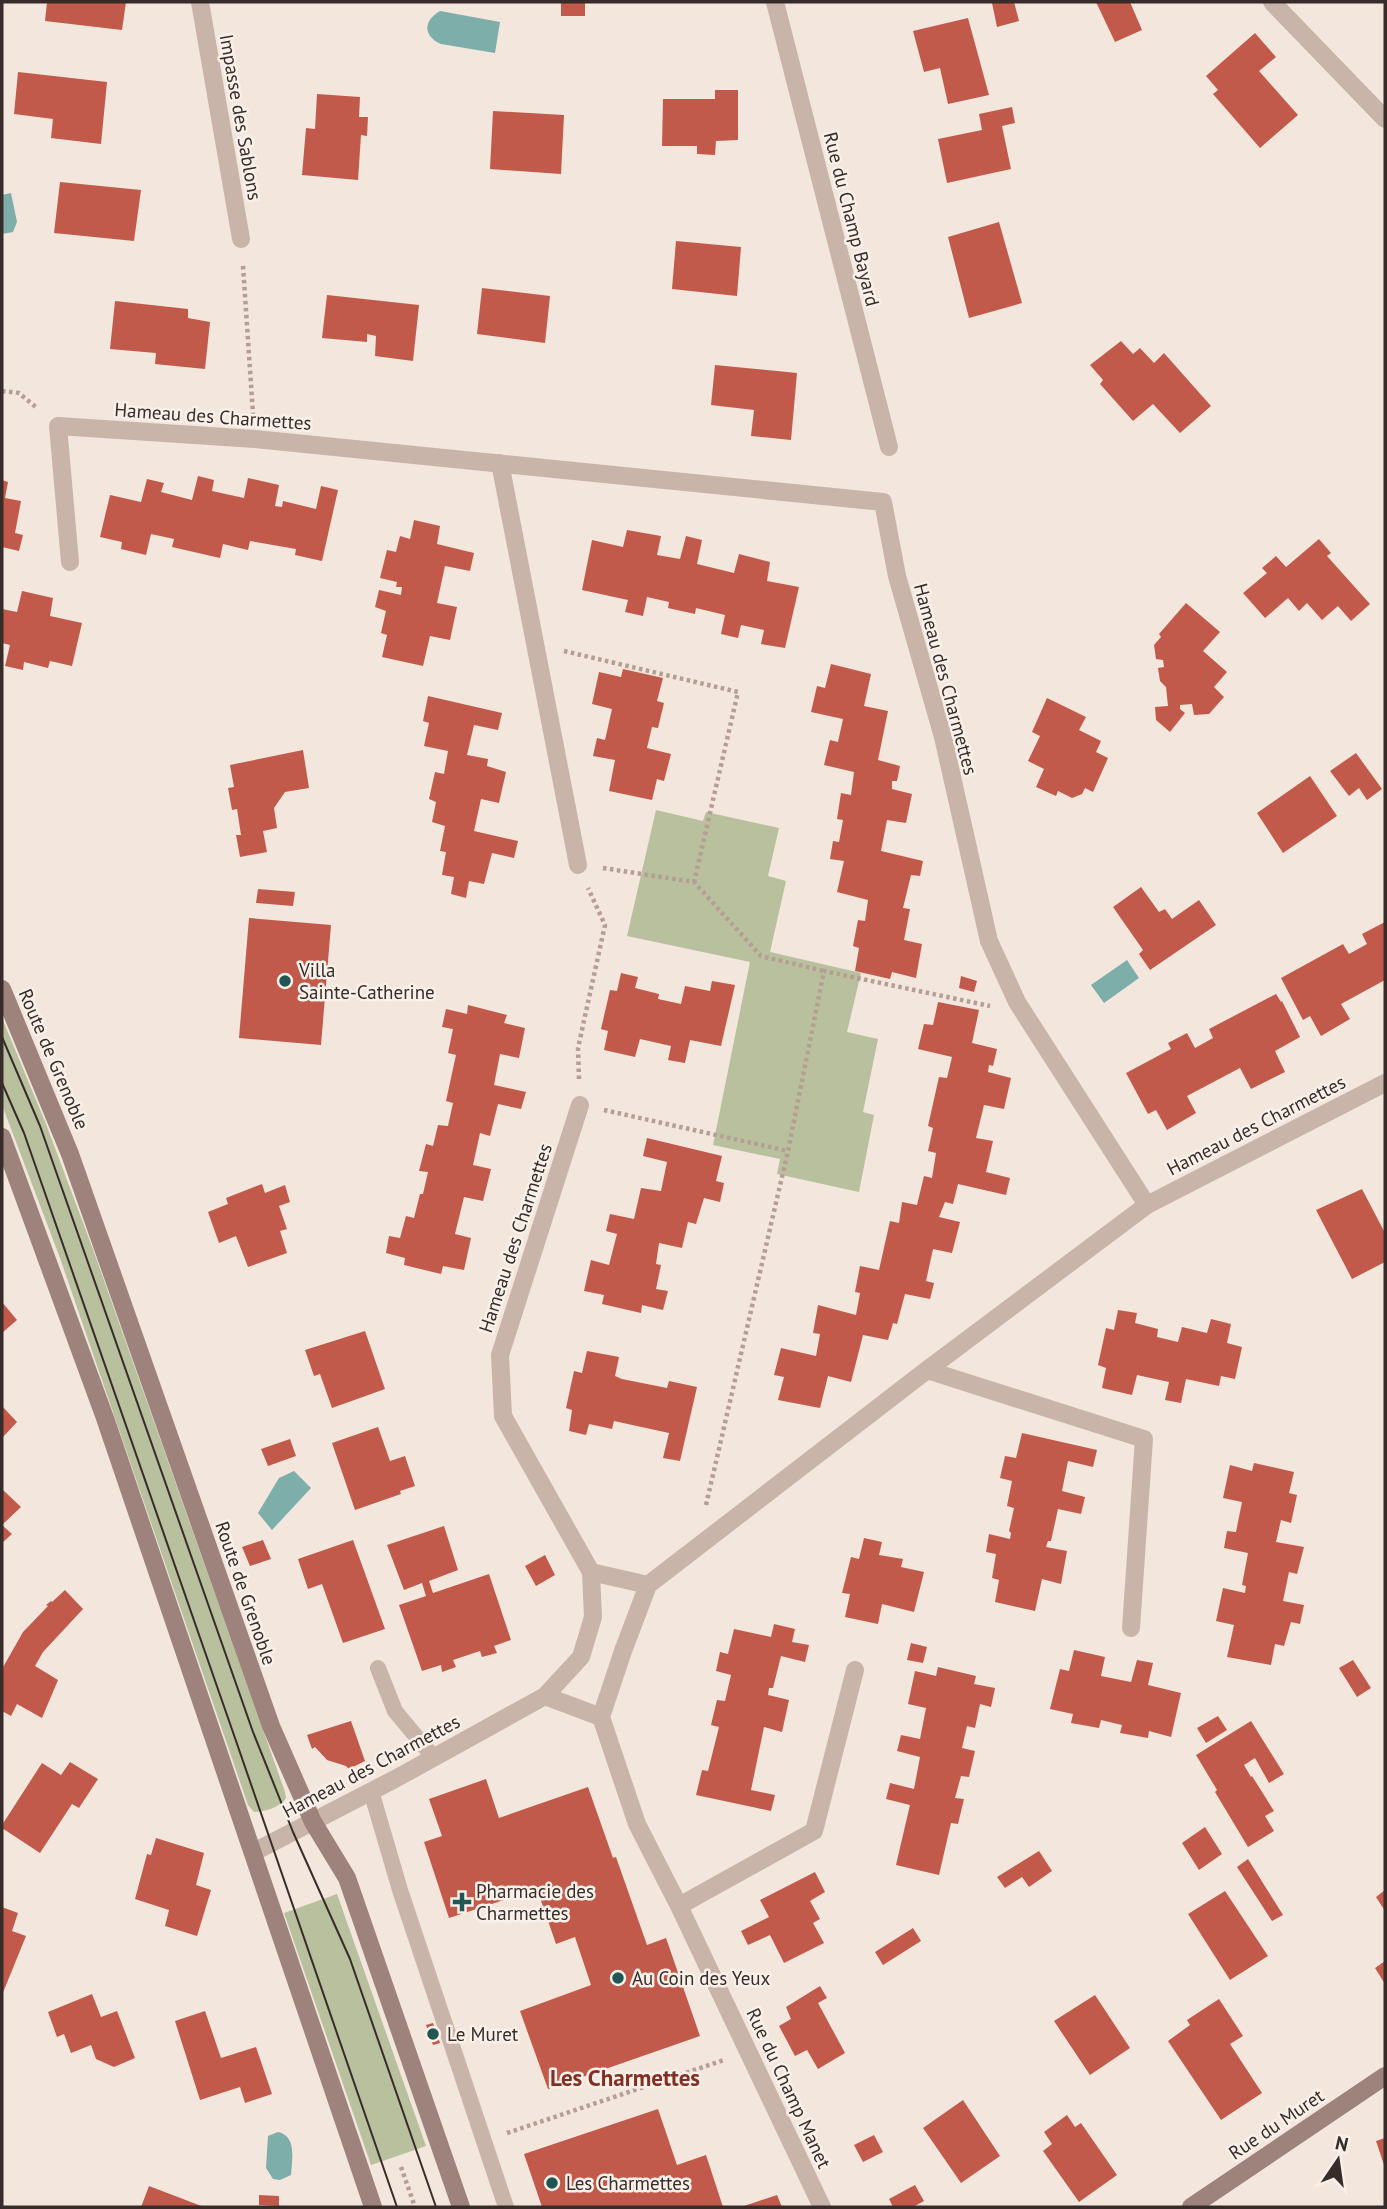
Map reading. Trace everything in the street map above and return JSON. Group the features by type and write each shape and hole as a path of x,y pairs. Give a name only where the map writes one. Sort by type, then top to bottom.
{"main road":[{"name":"Route de Grenoble","path":"2,989 70,1154 271,1726 313,1822 347,1878 461,2207"},
{"path":"2,1137 105,1418 373,2207"},
{"name":"Rue du Muret","path":"1191,2207 1385,2076"}],"street":[{"name":"Impasse des Sablons","path":"200,2 241,239"},
{"name":"Rue du Champ Bayard","path":"775,2 889,447"},
{"path":"1272,2 1385,119"},
{"path":"58,426 69,562"},
{"name":"Hameau des Charmettes","path":"58,426 255,439 883,502 897,576 943,737 989,941 1017,1002 1147,1205"},
{"path":"500,463 578,865"},
{"name":"Hameau des Charmettes","path":"648,1585 1147,1205 1385,1083"},
{"name":"Hameau des Charmettes","path":"254,1852 434,1758 545,1696 581,1657 593,1617 592,1572 503,1416 500,1355 580,1105"},
{"path":"927,1370 1144,1439 1131,1628"},
{"path":"545,1696 601,1717 648,1585 592,1572"},
{"path":"679,1906 814,1831 855,1670"},
{"name":"Rue du Champ Manet","path":"601,1717 637,1824 679,1906 822,2207"}],"lane":[{"path":"378,1668 395,1711 434,1758"},
{"path":"371,1791 400,1890 506,2207"}],"path":[{"path":"241,239 255,439"},
{"path":"2,391 19,393 58,426"},
{"path":"535,644 738,692 694,882"},
{"path":"578,865 694,882 761,956 998,1007 1017,1002"},
{"path":"578,865 605,925 578,1048 580,1105 788,1151"},
{"path":"697,1547 788,1151 824,971"},
{"path":"483,2141 748,2052"},
{"path":"401,2167 415,2207"}],"green space":[{"path":"656,810 703,821 706,812 779,828 768,876 786,881 770,952 861,973 847,1032 878,1039 863,1112 874,1115 859,1192 777,1174 780,1159 713,1145 750,962 627,936"},
{"path":"2,1018 46,1124 94,1252 285,1792 286,1798 283,1801 267,1810 254,1812 248,1805 60,1258 2,1105"},
{"path":"337,1894 426,2146 371,2165 284,1913"}],"water":[{"path":"440,11 500,22 495,53 435,41 427,28 430,19"},
{"path":"11,193 17,222 13,232 2,234 2,195"},
{"path":"1127,960 1139,978 1104,1003 1091,985"},
{"path":"294,1471 311,1488 272,1530 258,1513 279,1478"},
{"path":"278,2132 288,2138 292,2155 291,2175 280,2180 273,2179 266,2168 268,2136"}],"building":[{"path":"47,2 126,2 122,30 45,21"},
{"path":"561,2 585,2 585,16 561,16"},
{"path":"1014,2 1019,21 997,27 992,3"},
{"path":"1096,2 1130,2 1142,30 1115,42"},
{"path":"968,18 989,95 948,104 940,68 924,72 913,31"},
{"path":"1255,33 1276,57 1259,71 1298,115 1260,148 1213,94 1218,90 1206,76"},
{"path":"18,72 107,82 101,144 51,138 53,119 14,114"},
{"path":"715,90 738,90 738,140 716,141 715,155 697,154 697,146 662,146 663,99 715,99"},
{"path":"317,94 360,97 359,117 368,117 367,136 361,135 358,180 302,175 306,128 315,129"},
{"path":"1012,107 1015,123 1002,126 1011,169 947,183 938,139 982,130 979,114"},
{"path":"493,111 564,115 561,174 490,169"},
{"path":"60,182 141,190 134,241 54,233"},
{"path":"999,222 1022,303 969,318 948,237"},
{"path":"676,241 741,247 737,296 672,289"},
{"path":"482,288 550,296 545,343 477,334"},
{"path":"327,295 419,305 413,361 375,356 376,336 367,334 367,342 322,338"},
{"path":"115,301 188,309 188,318 210,322 205,369 155,364 156,353 110,349"},
{"path":"1121,341 1133,354 1140,348 1154,363 1164,353 1211,406 1180,433 1153,404 1133,421 1100,384 1103,380 1090,365"},
{"path":"715,365 797,373 791,440 751,436 754,410 711,405"},
{"path":"198,476 214,480 212,491 244,498 248,478 279,485 275,506 282,507 283,501 316,509 321,486 338,490 322,561 295,555 296,549 250,541 248,550 223,544 220,558 172,547 174,539 151,534 146,555 121,549 122,542 100,537 110,495 141,502 147,479 164,483 161,492 192,500"},
{"path":"2,480 8,482 5,498 21,501 15,533 23,535 19,551 2,547"},
{"path":"414,520 440,526 437,544 474,553 470,571 445,566 437,603 457,607 450,640 430,636 423,666 382,657 387,635 381,633 386,611 375,607 379,590 401,595 402,587 396,587 397,582 380,578 387,550 396,552 400,536 410,539"},
{"path":"627,530 661,536 657,555 680,559 686,536 702,540 697,564 734,573 739,554 770,562 767,581 799,587 785,648 761,644 764,630 741,625 738,638 721,634 725,615 696,608 695,614 668,608 669,602 647,597 643,616 625,612 628,600 582,590 592,540 623,547"},
{"path":"1319,539 1331,553 1327,556 1370,604 1351,621 1338,606 1322,620 1307,603 1299,611 1288,598 1265,618 1243,593 1267,573 1262,568 1276,556 1286,567"},
{"path":"22,591 53,598 50,616 82,623 72,666 50,661 48,668 24,662 23,670 5,666 10,645 2,643 2,609 17,612"},
{"path":"1186,603 1220,632 1203,651 1227,672 1214,687 1224,697 1209,714 1194,715 1192,704 1180,705 1180,709 1185,713 1170,732 1156,720 1155,707 1168,706 1166,687 1160,681 1158,668 1164,667 1163,660 1156,659 1154,645 1161,637 1159,634"},
{"path":"831,664 871,674 864,706 888,711 878,760 900,766 897,781 892,781 892,789 912,794 906,823 887,820 881,851 923,861 920,876 911,875 903,908 910,909 904,940 922,944 916,978 892,972 890,979 855,971 859,948 853,946 858,920 865,921 868,900 837,892 844,861 830,859 833,841 839,842 843,820 837,819 841,793 851,795 854,772 824,765 830,740 838,742 843,719 811,712 817,686 825,688"},
{"path":"623,669 663,678 657,701 664,703 658,728 652,727 647,748 671,754 664,781 657,779 652,800 609,791 615,760 593,756 597,738 605,740 612,709 592,704 599,672 621,677"},
{"path":"428,696 502,713 498,730 474,725 467,755 488,759 487,766 506,772 499,803 481,799 474,831 518,841 514,858 492,853 484,884 469,881 466,898 451,894 454,877 442,875 446,852 440,851 445,826 432,822 436,802 429,799 435,772 444,774 448,751 424,746 429,723 423,721"},
{"path":"1047,698 1086,717 1079,730 1101,741 1096,752 1108,758 1093,792 1085,788 1082,794 1072,798 1058,791 1056,796 1036,787 1044,769 1028,761 1040,736 1032,732"},
{"path":"303,750 309,788 285,792 274,808 277,828 263,831 267,852 240,857 236,835 241,835 237,809 232,810 228,788 234,787 230,765"},
{"path":"1356,753 1382,789 1367,800 1359,788 1349,796 1330,771"},
{"path":"1310,776 1337,816 1283,853 1257,813"},
{"path":"1141,887 1159,912 1165,909 1172,919 1199,900 1216,925 1150,970 1139,954 1143,950 1113,907"},
{"path":"258,889 295,892 293,906 256,903"},
{"name":"Villa Sainte-Catherine","path":"249,918 331,925 321,1045 239,1038"},
{"path":"1385,922 1385,980 1341,1004 1350,1019 1321,1036 1310,1016 1303,1020 1281,978 1343,944 1349,954 1367,944 1362,934"},
{"path":"621,973 638,977 635,988 659,994 658,999 681,1004 685,986 710,991 712,981 735,985 721,1046 690,1040 685,1063 668,1060 671,1046 640,1039 635,1057 604,1050 608,1031 601,1029 610,990 617,991"},
{"path":"961,976 977,981 974,992 959,988"},
{"path":"1276,994 1300,1037 1275,1051 1285,1072 1251,1089 1240,1068 1187,1096 1196,1113 1167,1130 1156,1110 1148,1114 1126,1073 1171,1049 1168,1043 1187,1033 1195,1048 1213,1038 1209,1029"},
{"path":"938,1002 979,1010 972,1043 997,1049 993,1066 989,1065 988,1072 1011,1078 1004,1109 984,1105 976,1138 993,1141 986,1172 1010,1178 1006,1195 958,1184 953,1204 945,1202 939,1217 960,1222 952,1253 933,1249 926,1281 934,1283 930,1299 905,1294 897,1324 893,1323 888,1340 863,1335 851,1382 828,1376 820,1408 778,1400 784,1377 774,1375 781,1348 816,1356 820,1334 813,1333 818,1305 856,1315 860,1293 855,1292 860,1266 879,1270 890,1221 899,1223 902,1202 917,1205 924,1176 932,1178 936,1153 928,1151 933,1128 928,1126 939,1077 947,1078 952,1057 918,1049 924,1024 933,1025"},
{"path":"468,1005 507,1015 504,1023 525,1028 519,1058 500,1054 494,1085 526,1092 521,1109 498,1104 490,1136 480,1133 473,1165 491,1169 483,1201 464,1197 455,1234 471,1238 464,1270 443,1266 441,1274 404,1265 405,1258 386,1253 389,1236 400,1238 406,1216 414,1218 420,1194 423,1194 428,1172 419,1171 426,1144 433,1146 438,1125 448,1126 453,1103 446,1101 456,1055 448,1053 453,1029 442,1027 446,1009 467,1014"},
{"path":"647,1138 722,1156 716,1181 724,1183 720,1202 704,1198 696,1224 688,1222 682,1248 659,1243 656,1264 661,1265 656,1289 668,1291 663,1310 642,1305 641,1313 602,1304 604,1295 584,1291 591,1260 609,1265 617,1234 606,1231 610,1214 634,1219 641,1188 661,1191 667,1162 643,1156"},
{"path":"262,1184 265,1193 285,1185 290,1202 279,1206 287,1229 280,1231 287,1253 248,1267 236,1236 219,1243 208,1212 228,1204 226,1198"},
{"path":"1362,1189 1385,1233 1385,1262 1352,1279 1316,1210"},
{"path":"2,1302 17,1320 2,1333"},
{"path":"1118,1310 1137,1313 1135,1323 1158,1329 1157,1337 1178,1342 1182,1327 1207,1333 1211,1319 1231,1324 1227,1343 1242,1347 1235,1379 1221,1376 1219,1386 1186,1379 1181,1403 1165,1400 1169,1382 1137,1375 1132,1395 1102,1388 1106,1368 1098,1365 1106,1328 1114,1330"},
{"path":"365,1331 385,1389 332,1408 320,1374 314,1376 305,1350"},
{"path":"587,1351 619,1357 615,1376 622,1379 667,1388 669,1381 697,1387 680,1461 663,1458 669,1433 614,1421 612,1429 589,1424 586,1435 569,1431 572,1410 566,1408 574,1371 582,1373"},
{"path":"2,1406 17,1422 2,1438"},
{"path":"378,1427 390,1461 405,1456 415,1486 400,1491 401,1494 355,1510 332,1443"},
{"path":"1022,1433 1097,1450 1093,1467 1068,1461 1062,1491 1085,1497 1081,1514 1058,1509 1051,1541 1048,1541 1046,1547 1067,1551 1061,1584 1042,1579 1035,1611 995,1602 999,1580 992,1578 996,1554 986,1552 989,1534 1010,1539 1014,1508 1007,1506 1012,1481 1000,1478 1005,1456 1016,1458"},
{"path":"290,1439 296,1456 268,1466 261,1449"},
{"path":"1254,1463 1294,1472 1289,1493 1297,1495 1291,1523 1281,1520 1276,1542 1304,1547 1297,1574 1289,1572 1283,1601 1304,1605 1300,1624 1291,1622 1284,1646 1275,1644 1271,1665 1227,1657 1234,1625 1216,1621 1223,1588 1245,1593 1246,1586 1242,1585 1248,1553 1224,1548 1227,1531 1236,1532 1242,1502 1223,1498 1230,1465 1252,1471"},
{"path":"2,1489 21,1507 2,1525"},
{"path":"2,1525 12,1534 2,1543"},
{"path":"444,1526 458,1570 429,1581 433,1593 489,1574 511,1640 494,1646 497,1653 482,1657 480,1651 453,1660 456,1667 442,1672 441,1665 422,1671 399,1605 426,1596 422,1583 404,1590 387,1545"},
{"path":"864,1538 882,1542 879,1555 903,1559 901,1567 924,1572 914,1612 882,1604 878,1624 845,1617 850,1594 842,1593 851,1557 859,1559"},
{"path":"263,1540 271,1559 250,1566 242,1547"},
{"path":"353,1540 385,1629 343,1643 322,1584 308,1589 298,1559"},
{"path":"545,1555 555,1575 536,1586 525,1566"},
{"path":"65,1590 83,1609 43,1652 35,1666 58,1680 42,1718 17,1704 11,1716 2,1711 2,1669 23,1632 48,1606 46,1605"},
{"path":"774,1624 795,1629 792,1642 809,1645 805,1662 781,1656 773,1688 769,1688 768,1695 789,1700 782,1732 764,1727 751,1790 775,1795 771,1811 696,1795 702,1770 708,1771 719,1727 711,1725 717,1700 725,1701 731,1675 716,1671 720,1652 728,1654 734,1629 771,1637"},
{"path":"911,1643 927,1647 923,1663 907,1660"},
{"path":"1074,1650 1105,1657 1101,1676 1131,1682 1137,1660 1153,1663 1148,1685 1181,1693 1171,1737 1149,1731 1148,1738 1120,1733 1122,1725 1101,1720 1099,1728 1071,1723 1073,1714 1050,1709 1060,1669 1069,1671"},
{"path":"1353,1660 1371,1688 1357,1697 1339,1668"},
{"path":"938,1667 976,1676 974,1684 995,1688 991,1707 980,1704 975,1728 967,1726 962,1748 975,1751 969,1777 961,1776 955,1798 964,1799 958,1824 951,1823 939,1875 896,1865 910,1805 886,1799 890,1783 914,1789 920,1757 897,1751 901,1735 920,1739 926,1708 908,1704 915,1671 936,1676"},
{"path":"1218,1716 1227,1730 1206,1743 1197,1728"},
{"path":"351,1721 365,1761 349,1769 327,1760 315,1747 312,1749 307,1735"},
{"path":"1251,1721 1284,1774 1269,1783 1255,1758 1244,1765 1274,1811 1265,1816 1274,1831 1248,1847 1196,1755"},
{"path":"70,1762 98,1779 79,1808 72,1804 40,1853 2,1828 2,1825 42,1763 61,1775"},
{"path":"486,1779 499,1818 588,1787 647,1945 666,1938 700,2036 548,2089 520,2011 591,1985 575,1937 556,1944 537,1889 449,1918 424,1842 442,1836 429,1799"},
{"path":"1205,1827 1222,1854 1199,1870 1182,1843"},
{"path":"156,1838 204,1853 196,1885 211,1890 197,1936 165,1926 169,1910 135,1899 147,1854 151,1855"},
{"path":"1039,1851 1052,1871 1029,1887 1022,1877 1005,1888 997,1877"},
{"path":"1248,1859 1283,1915 1272,1921 1237,1867"},
{"path":"815,1872 825,1892 810,1901 820,1919 813,1923 824,1943 784,1963 770,1935 748,1945 741,1931 769,1917 760,1900"},
{"path":"1385,1890 1385,1911 1376,1897"},
{"path":"1225,1891 1268,1956 1230,1980 1188,1914"},
{"path":"2,1907 18,1913 12,1931 26,1936 2,1995"},
{"path":"913,1928 921,1941 883,1965 875,1952"},
{"path":"1385,1961 1385,1984 1375,1968"},
{"path":"820,1986 827,1998 818,2003 845,2053 818,2069 807,2050 795,2056 779,2026 791,2019 786,2007"},
{"path":"92,1994 101,2017 117,2011 135,2058 114,2067 96,2059 91,2045 71,2053 64,2034 57,2037 48,2012"},
{"path":"1095,1995 1130,2048 1090,2075 1054,2021"},
{"path":"1219,1999 1243,2036 1230,2044 1262,2093 1221,2120 1168,2041 1190,2025 1187,2020"},
{"path":"205,2011 221,2058 256,2047 272,2094 245,2103 240,2087 200,2100 175,2021"},
{"name":"Le Muret","path":"433,2023 440,2043 433,2045 426,2025"},
{"path":"963,2100 1000,2156 961,2183 923,2128"},
{"path":"658,2109 677,2165 706,2155 723,2207 542,2207 524,2154"},
{"path":"1067,2115 1075,2127 1081,2123 1117,2175 1079,2202 1043,2151 1052,2144 1044,2132"},
{"path":"874,2135 883,2152 863,2162 854,2145"},
{"path":"1385,2138 1385,2168 1376,2141"},
{"path":"915,2185 924,2201 913,2207 893,2207 889,2199"},
{"path":"149,2186 204,2207 141,2207"},
{"path":"259,2195 279,2196 279,2206 259,2205"},
{"path":"777,2195 782,2207 741,2207"}],"tram line":[{"path":"2,1037 40,1126 253,1732 293,1832 350,1959 436,2207"},
{"path":"2,1083 24,1133 397,2207"}],"place":[{"name":"Villa Sainte-Catherine","path":"285,981"},
{"name":"Pharmacie des Charmettes","path":"462,1902"},
{"name":"Au Coin des Yeux","path":"618,1978"},
{"name":"Le Muret","path":"433,2034"},
{"name":"Les Charmettes","path":"552,2183"}],"district":[{"name":"Les Charmettes","path":"625,2078"}]}
